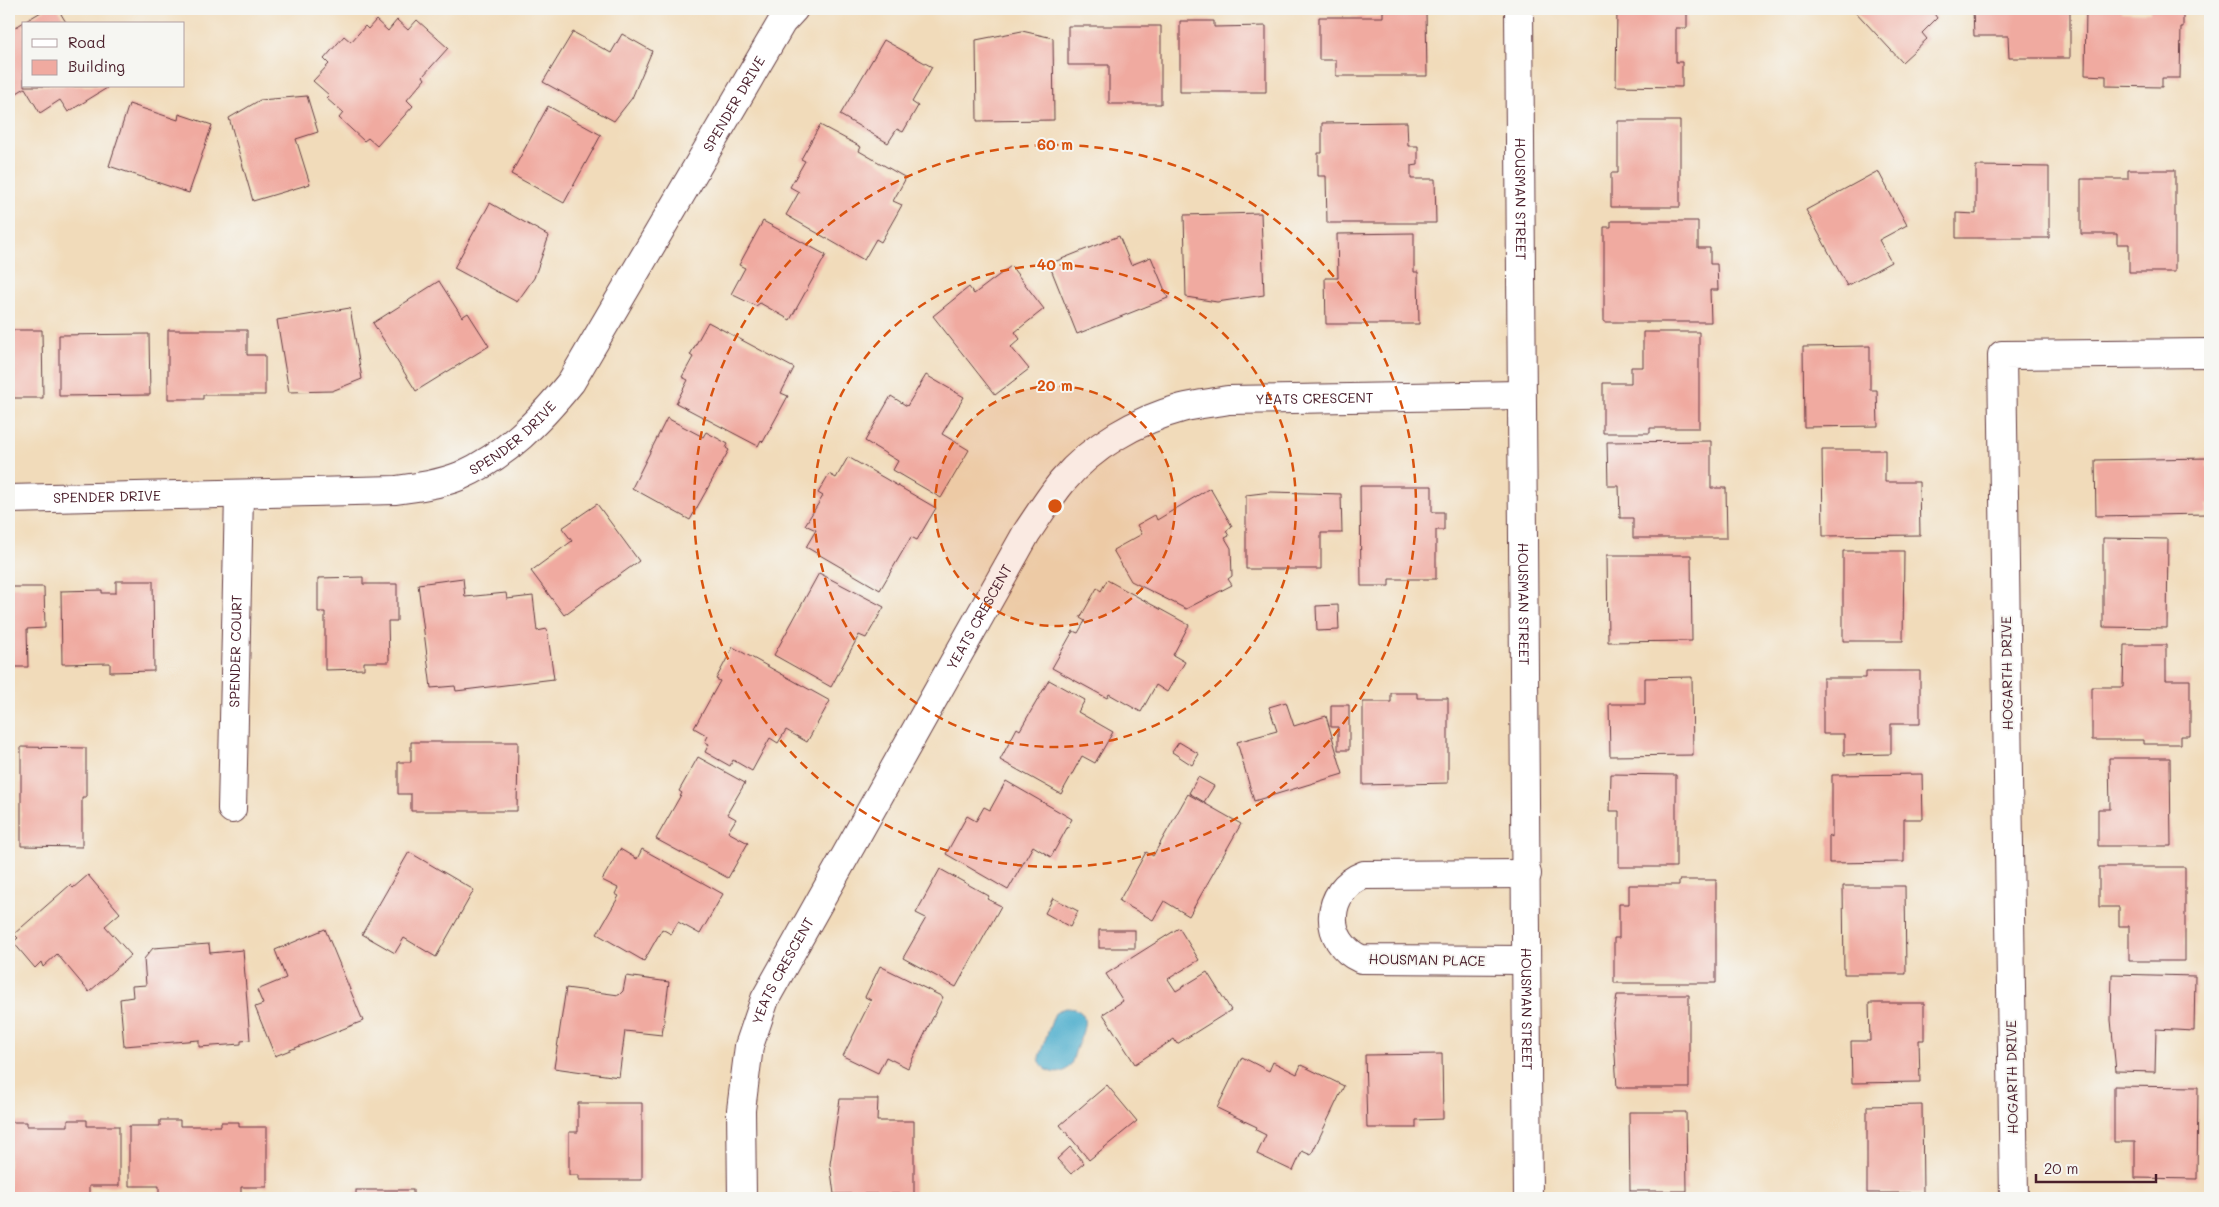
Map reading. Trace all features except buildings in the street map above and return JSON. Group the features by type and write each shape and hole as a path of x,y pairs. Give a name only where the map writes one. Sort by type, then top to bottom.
{"street":[{"name":"HOUSMAN STREET","path":"1519,9 1520,395 1527,874 1528,1198"},
{"name":"SPENDER DRIVE","path":"9,499 396,490 431,484 460,476 518,440 546,412 571,382 781,13"},
{"name":"HOGARTH DRIVE","path":"2014,1198 2002,354 2210,353"},
{"name":"YEATS CRESCENT","path":"742,1198 741,1110 749,1046 765,998 1027,532 1062,482 1087,456 1114,438 1146,421 1182,408 1228,400 1520,395"},
{"name":"SPENDER COURT","path":"232,809 238,495"},
{"name":"HOUSMAN PLACE","path":"1526,960 1361,959 1342,948 1335,933 1334,917 1339,894 1353,880 1364,876 1527,874"}],"water":[{"path":"1065,1008 1074,1009 1084,1016 1084,1029 1069,1067 1065,1071 1055,1073 1043,1066 1039,1057 1054,1015 1057,1011"}]}
